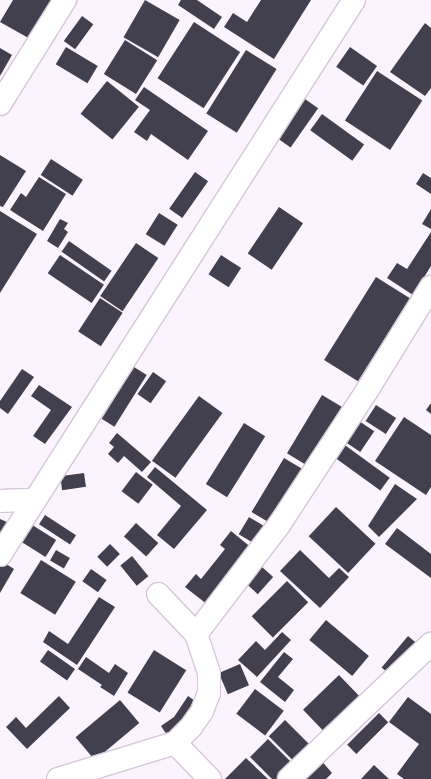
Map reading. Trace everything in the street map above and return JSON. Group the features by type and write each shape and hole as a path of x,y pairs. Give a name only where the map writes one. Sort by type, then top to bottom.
{"street":[{"path":"0,104 65,0"},
{"path":"0,555 354,0"},
{"path":"196,634 279,525 368,389 431,287"},
{"path":"0,501 34,500"},
{"path":"58,779 175,743 191,727 202,711 209,693 209,673 196,634 158,594"},
{"path":"289,779 431,644"},
{"path":"175,743 210,779"}],"building":[{"path":"13,0 51,0 54,2 32,40 0,22"},
{"path":"145,0 180,20 158,57 124,37"},
{"path":"181,0 197,0 222,17 214,29 178,5"},
{"path":"261,0 311,0 274,59 224,27 233,13 247,22"},
{"path":"82,16 93,24 75,49 64,41"},
{"path":"194,22 240,52 204,108 158,78"},
{"path":"425,23 431,28 431,88 425,96 390,72"},
{"path":"125,40 157,60 136,94 104,74"},
{"path":"66,47 98,66 87,83 56,64"},
{"path":"350,47 377,66 363,86 336,67"},
{"path":"0,48 12,55 0,76"},
{"path":"246,50 277,69 237,133 206,114"},
{"path":"377,71 422,100 390,150 345,120"},
{"path":"107,81 139,107 112,139 81,114"},
{"path":"144,87 208,131 188,160 151,134 147,141 134,132 150,110 135,100"},
{"path":"305,99 318,108 291,147 277,138"},
{"path":"322,114 364,145 352,161 310,130"},
{"path":"0,155 26,171 3,207 0,206"},
{"path":"51,159 83,180 73,196 41,175"},
{"path":"195,172 208,181 182,218 169,209"},
{"path":"423,173 431,178 431,194 416,184"},
{"path":"39,177 66,194 43,231 10,210 21,193 26,197"},
{"path":"279,207 303,223 272,270 248,253"},
{"path":"431,209 431,229 422,224"},
{"path":"0,211 37,234 0,293"},
{"path":"159,213 178,225 164,246 146,234"},
{"path":"60,219 68,223 64,229 68,232 58,248 47,241"},
{"path":"431,232 431,266 413,295 387,278 397,263 407,269"},
{"path":"69,241 112,271 104,281 62,252"},
{"path":"136,243 158,258 123,311 100,296"},
{"path":"60,255 104,285 92,303 48,273"},
{"path":"221,255 241,268 229,287 208,274"},
{"path":"376,277 410,298 358,381 324,360"},
{"path":"100,298 123,313 101,346 78,332"},
{"path":"134,367 147,375 114,427 102,419"},
{"path":"22,369 34,377 8,414 0,408 0,401"},
{"path":"153,372 166,381 151,403 138,394"},
{"path":"39,385 72,407 45,444 33,436 51,410 31,396"},
{"path":"322,395 342,407 307,465 287,453"},
{"path":"199,396 222,413 175,478 152,461"},
{"path":"431,403 431,414 426,410"},
{"path":"376,405 396,418 386,434 366,421"},
{"path":"404,417 431,435 431,487 426,495 375,461"},
{"path":"356,419 374,431 360,452 342,440"},
{"path":"244,423 265,436 227,497 206,484"},
{"path":"117,433 151,462 142,472 124,456 118,463 108,454 114,447 109,443"},
{"path":"342,443 390,478 380,491 333,456"},
{"path":"284,458 302,469 270,523 252,512"},
{"path":"155,467 207,510 174,549 157,535 181,506 147,477"},
{"path":"136,472 153,485 138,504 122,491"},
{"path":"84,473 86,487 62,490 60,476"},
{"path":"395,484 417,499 379,537 368,526"},
{"path":"336,507 375,544 348,573 309,536"},
{"path":"45,515 76,535 70,544 39,524"},
{"path":"249,517 267,528 257,545 239,534"},
{"path":"0,519 9,523 0,539"},
{"path":"29,523 56,540 46,557 18,540"},
{"path":"136,523 158,543 146,556 124,536"},
{"path":"397,528 431,554 431,578 385,544"},
{"path":"231,531 253,549 208,605 185,587 196,574 201,579 225,549 220,545"},
{"path":"110,544 120,554 107,567 97,557"},
{"path":"56,550 70,558 64,568 50,560"},
{"path":"300,550 329,578 339,568 349,577 320,608 280,571"},
{"path":"132,556 148,576 137,586 120,565"},
{"path":"41,560 76,582 55,615 20,593"},
{"path":"3,562 14,569 0,593 0,566"},
{"path":"262,567 273,577 258,594 247,584"},
{"path":"91,569 107,580 98,592 82,581"},
{"path":"287,581 308,602 273,638 252,616"},
{"path":"99,597 115,607 77,665 43,642 49,631 68,644"},
{"path":"326,620 369,656 352,676 309,640"},
{"path":"282,632 291,640 257,677 238,660 256,641 265,650"},
{"path":"408,636 420,646 394,678 382,667"},
{"path":"48,650 75,669 67,680 40,661"},
{"path":"154,650 186,670 160,713 128,692"},
{"path":"284,652 293,659 278,677 294,690 285,702 260,682"},
{"path":"86,657 109,673 115,664 128,673 114,696 100,687 102,685 78,669"},
{"path":"240,664 249,685 228,694 219,673"},
{"path":"339,675 364,701 328,736 303,710"},
{"path":"255,689 284,711 265,735 236,714"},
{"path":"59,696 70,708 27,749 6,727 16,717 26,728"},
{"path":"188,696 198,703 182,727 167,735 161,726 174,717"},
{"path":"408,697 431,714 431,779 404,779 397,774 419,744 389,722"},
{"path":"120,700 139,723 95,760 76,737"},
{"path":"379,713 388,722 356,754 347,745"},
{"path":"285,720 314,749 298,765 269,736"},
{"path":"268,739 294,765 280,779 272,779 250,757"},
{"path":"246,758 268,779 225,779"},
{"path":"320,759 332,773 326,779 298,779"},
{"path":"374,765 389,779 361,779"}]}
